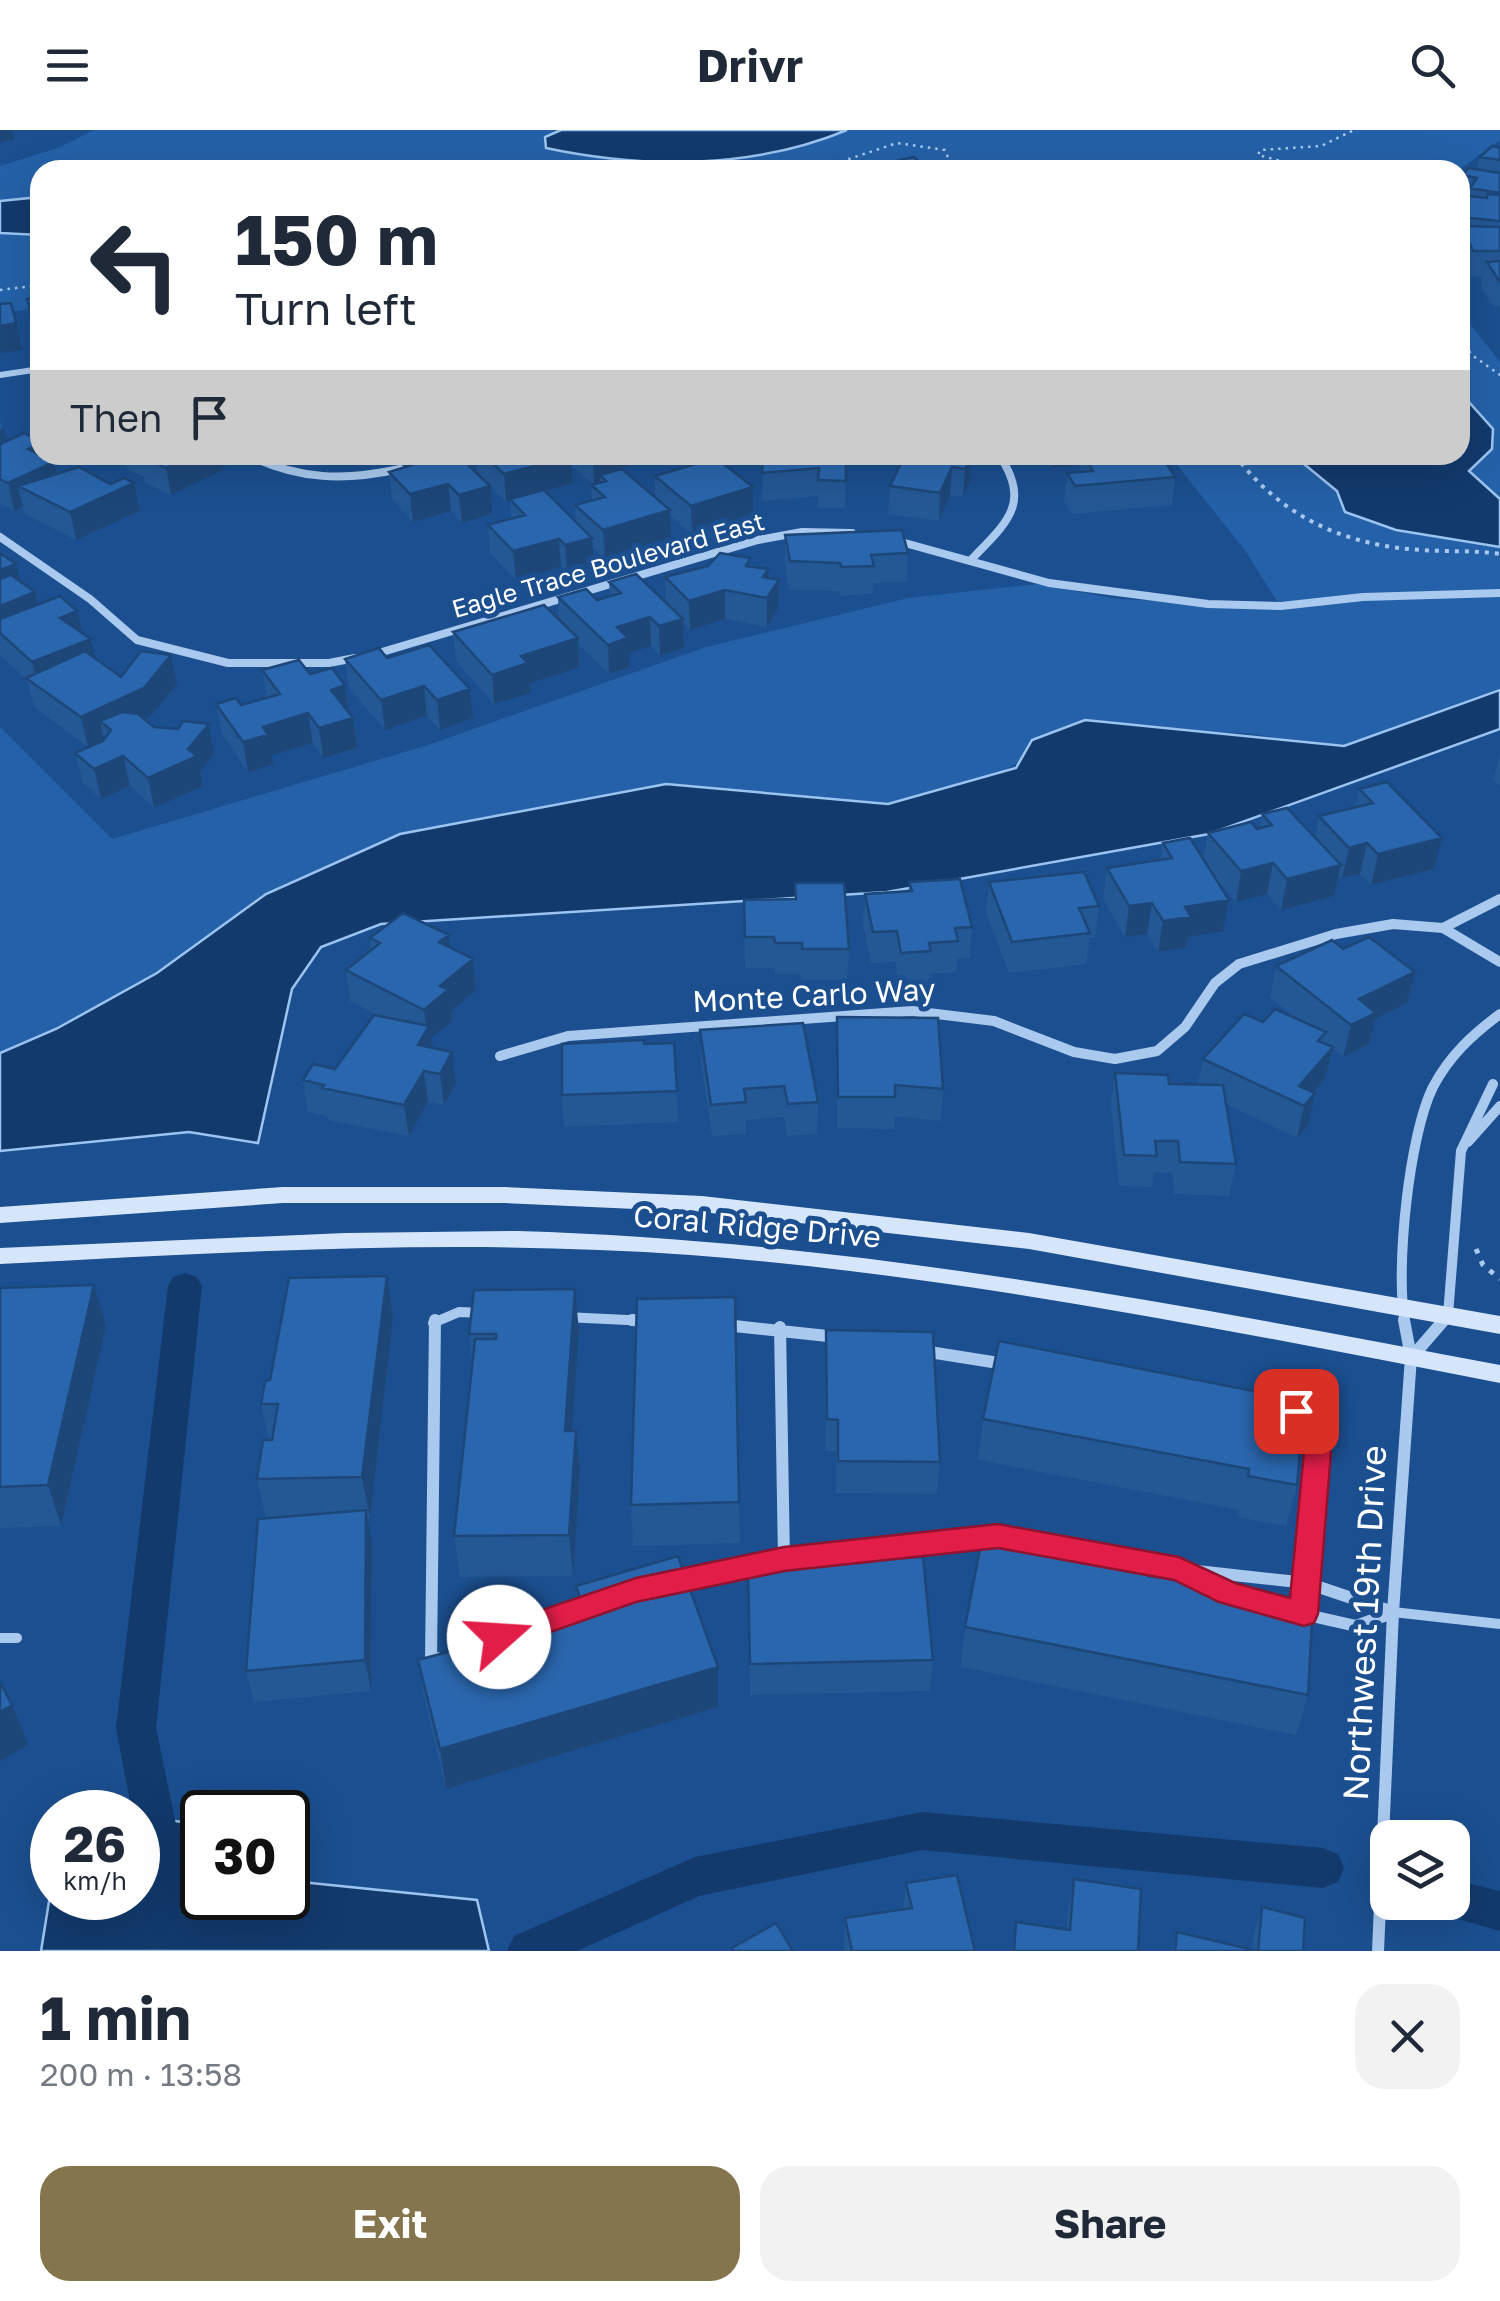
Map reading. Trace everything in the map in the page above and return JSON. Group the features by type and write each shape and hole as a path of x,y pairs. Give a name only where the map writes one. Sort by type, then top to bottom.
{"main road":[{"name":"Coral Ridge Drive","path":"0,1215 282,1195 505,1195 702,1204 1030,1242 1500,1325"},
{"name":"Coral Ridge Drive","path":"0,1256 264,1242 502,1240 690,1247 1009,1283 1500,1374"}],"street":[{"path":"0,374 30,370"},
{"path":"266,465 281,473 318,480 356,480 404,468"},
{"path":"971,560 1008,519 1019,497 1017,476 1008,465"},
{"name":"Eagle Trace Boulevard East","path":"0,538 78,590 137,640 228,663 276,665 328,664 375,654 758,540 802,532 864,535"},
{"path":"880,538 1049,583 1208,604 1281,606 1363,597 1500,593"},
{"path":"1442,928 1500,899"},
{"name":"Monte Carlo Way","path":"500,1056 568,1036 912,1011 994,1021 1074,1052 1115,1059 1157,1051 1184,1027 1216,983 1239,964 1336,934 1393,924 1442,928 1500,962"},
{"name":"Northwest 19th Drive","path":"1378,1951 1393,1612 1412,1358 1402,1307 1409,1179 1432,1089 1464,1040 1497,1020"},
{"path":"1412,1358 1448,1315 1461,1151 1493,1084"},
{"path":"1461,1151 1500,1106"},
{"path":"449,1654 430,1660 433,1321 459,1312 496,1314"},
{"path":"553,1316 666,1322"},
{"path":"704,1324 780,1328 856,1340"},
{"path":"780,1328 784,1559"},
{"path":"914,1349 1028,1368"},
{"path":"1277,1408 1296,1411 1318,1452 1307,1583 1297,1612 1356,1626 1393,1612"},
{"path":"655,1586 784,1559 998,1536 1016,1540"},
{"path":"1070,1549 1179,1569 1307,1583 1393,1612"},
{"path":"1179,1569 1229,1594"}],"lane":[{"path":"1393,1612 1500,1624"},
{"path":"0,1638 17,1638"}],"path":[{"path":"1277,160 1258,155 1260,150 1316,148 1345,138 1354,130"},
{"path":"837,160 897,143 945,150 950,160"},
{"path":"0,290 30,287"},
{"path":"1470,352 1500,375"},
{"path":"1241,465 1250,479 1291,514 1328,533 1411,550 1470,548 1500,554"},
{"path":"1476,1249 1483,1265 1500,1279"}],"shaded area":[{"path":"94,130 1500,130 1500,140 1470,162 30,160 30,309 0,314 0,166 58,148"},
{"path":"561,130 847,130 774,152 718,160 622,160 584,155 546,148 545,137"},
{"path":"30,198 30,234 0,233 0,201"},
{"path":"1470,324 1500,362 1500,693 1350,747 1243,733 1156,731 1089,723 886,837 257,915 0,1120 0,727 112,839 428,745 706,647 908,598 1037,584 1117,599 1280,606 1244,549 1177,465 1470,465"},
{"path":"1470,403 1493,429 1492,449 1469,471 1500,499 1500,547 1396,530 1345,512 1337,491 1305,465 1470,465"},
{"path":"1500,690 1500,729 1209,834 887,892 381,924 321,947 292,989 258,1143 189,1132 0,1151 0,1053 56,1029 157,973 266,894 400,834 666,784 888,804 1016,768 1032,740 1085,720 1344,746"},
{"path":"160,1819 180,1822 180,1920 310,1920 310,1883 477,1900 489,1951 41,1951 46,1920 160,1920"}],"building":[{"path":"1492,146 1500,148 1500,160 1480,157"},
{"path":"1470,168 1500,173 1500,193 1470,188 1477,178 1470,176"},
{"path":"1487,194 1500,195 1500,221 1470,218 1470,196 1487,198"},
{"path":"1470,226 1500,227 1500,251 1473,251"},
{"path":"1500,261 1500,281 1499,281 1487,262"},
{"path":"11,303 16,323 0,326 0,304"},
{"path":"24,433 30,436 30,465 47,465 8,483 0,479 0,444"},
{"path":"412,465 468,465 490,486 459,495 448,484 410,494 389,472"},
{"path":"495,465 538,465 504,474"},
{"path":"692,465 725,465 753,487 691,506 655,476"},
{"path":"762,465 846,465 846,481 818,480 819,468 762,473"},
{"path":"900,465 967,465 965,469 952,467 940,493 890,486"},
{"path":"1089,465 1168,465 1175,477 1075,486 1067,473 1093,471"},
{"path":"79,467 110,484 124,478 134,483 70,512 18,486"},
{"path":"622,469 670,510 603,530 575,505 605,497 591,485 606,481 600,475"},
{"path":"544,490 592,538 565,545 559,539 513,551 488,525 525,515 510,499"},
{"path":"902,530 908,553 871,555 874,566 790,561 785,535"},
{"path":"0,553 16,564 0,570"},
{"path":"720,553 750,558 746,566 768,569 763,577 779,580 767,598 725,590 689,601 665,577 708,566"},
{"path":"636,574 683,619 659,626 650,617 617,627 628,638 608,645 558,597 586,589 597,600 621,593 609,582"},
{"path":"11,575 35,592 0,606 0,579"},
{"path":"60,596 77,611 60,618 91,639 32,662 0,633 0,619"},
{"path":"544,605 578,638 521,656 528,663 492,675 453,632"},
{"path":"429,645 470,689 437,700 424,686 381,700 345,659 379,648 387,658"},
{"path":"85,651 121,677 141,651 171,655 144,688 81,717 26,678"},
{"path":"299,660 310,674 332,668 345,685 331,690 353,718 319,728 308,713 263,727 268,735 243,742 216,704 236,698 241,705 280,694 262,670"},
{"path":"122,712 138,714 154,727 178,729 183,721 209,724 188,749 197,756 148,778 123,756 94,769 75,753 103,741 111,730 100,721"},
{"path":"1387,782 1442,838 1378,854 1367,843 1349,848 1319,816 1373,803 1359,789"},
{"path":"1287,808 1341,865 1287,879 1273,863 1241,871 1208,833 1251,822 1257,829 1272,825 1262,814"},
{"path":"1190,838 1229,900 1185,907 1191,917 1163,921 1152,903 1129,906 1107,868 1172,858 1163,843"},
{"path":"1084,872 1099,906 1079,908 1090,933 1012,942 989,882"},
{"path":"960,879 972,927 955,928 958,941 929,943 931,951 901,953 897,931 873,932 865,894 912,891 909,882"},
{"path":"795,883 844,883 849,949 802,949 802,943 775,943 774,937 745,937 744,900 796,899"},
{"path":"403,913 449,935 439,942 473,959 440,986 448,990 424,1010 346,970 380,943 370,938"},
{"path":"1369,937 1415,972 1359,999 1376,1013 1351,1025 1276,966 1332,940 1343,949"},
{"path":"1275,1009 1326,1032 1318,1041 1333,1047 1299,1086 1315,1093 1304,1106 1203,1059 1244,1014 1263,1022"},
{"path":"374,1015 429,1026 418,1045 452,1052 440,1074 424,1071 404,1105 322,1088 324,1085 303,1080 313,1064 335,1069"},
{"path":"837,1017 938,1018 943,1089 895,1085 895,1097 838,1097"},
{"path":"803,1023 818,1102 788,1104 784,1086 744,1089 746,1102 711,1105 700,1030"},
{"path":"644,1040 644,1044 674,1043 677,1091 562,1095 562,1044"},
{"path":"1115,1073 1168,1075 1169,1084 1223,1085 1236,1164 1180,1162 1178,1141 1155,1141 1157,1156 1124,1155"},
{"path":"387,1276 362,1477 257,1479 263,1440 272,1440 278,1404 261,1404 265,1381 270,1380 289,1278"},
{"path":"94,1285 48,1485 0,1487 0,1288"},
{"path":"575,1289 565,1431 576,1431 569,1535 454,1536 475,1339 496,1339 496,1334 469,1334 474,1290"},
{"path":"735,1297 739,1502 631,1505 637,1299"},
{"path":"826,1330 933,1332 940,1462 838,1461 838,1420 827,1419"},
{"path":"999,1341 1304,1401 1297,1485 1248,1476 1249,1469 983,1419"},
{"path":"366,1510 365,1660 246,1671 258,1519"},
{"path":"983,1533 1100,1554 1100,1558 1149,1567 1148,1576 1250,1589 1313,1603 1308,1695 965,1627"},
{"path":"678,1556 718,1667 440,1749 418,1660 481,1643 476,1621 511,1612 516,1627 584,1609 576,1586"},
{"path":"923,1557 933,1660 750,1664 748,1569"},
{"path":"0,1682 12,1705 0,1712"},
{"path":"957,1875 975,1951 852,1951 845,1918 912,1908 906,1883"},
{"path":"1074,1879 1141,1889 1138,1951 1014,1951 1016,1922 1070,1930"},
{"path":"1262,1907 1305,1918 1303,1951 1258,1951"},
{"path":"776,1923 793,1951 732,1948"},
{"path":"1177,1932 1258,1951 1175,1951"}],"waterway":[{"path":"162,1858 136,1728 185,1286"},
{"path":"529,1951 695,1877 922,1831 1323,1868"},
{"path":"1470,1904 1500,1911"}],"route":[{"path":"499,1637 636,1590 784,1559 998,1536 1179,1569 1229,1594 1304,1614 1318,1452 1296,1411"}]}
